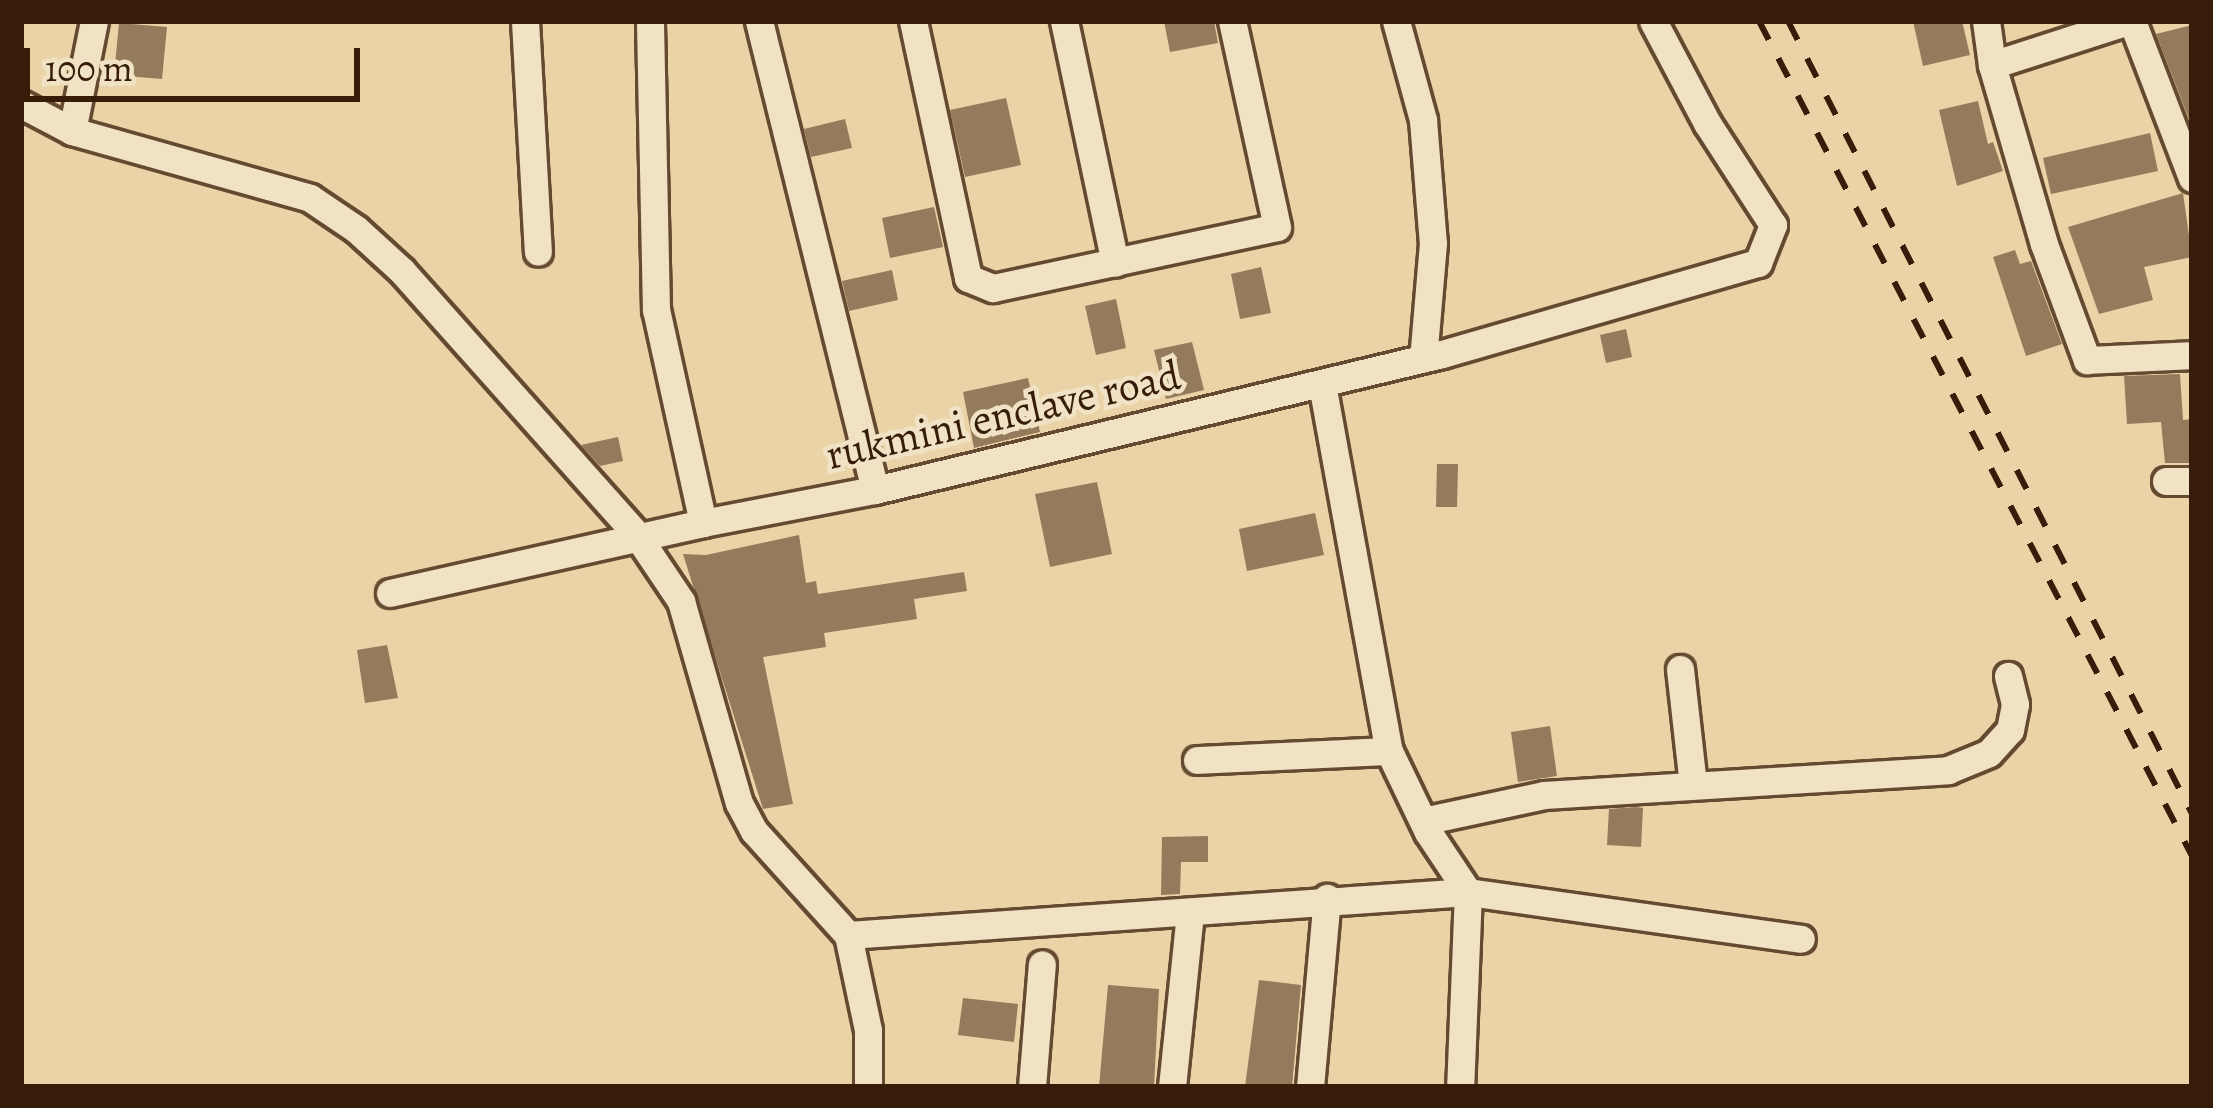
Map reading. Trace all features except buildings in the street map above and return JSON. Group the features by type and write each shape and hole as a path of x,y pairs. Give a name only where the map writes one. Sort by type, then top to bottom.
{"street":[{"path":"72,131 94,21"},
{"path":"525,21 538,252"},
{"path":"650,21 656,310 703,523"},
{"path":"759,21 875,490"},
{"path":"913,21 968,278 993,288 1277,227 1232,21"},
{"path":"1064,21 1115,263"},
{"path":"1396,21 1423,120 1433,243 1423,359"},
{"name":"rukmini enclave road","path":"390,593 636,535 875,490 1322,384 1758,263 1773,224 1707,123 1653,21"},
{"path":"1985,21 1992,65 2044,244 2087,360 2192,355"},
{"path":"1992,65 2130,21 2192,178"},
{"path":"21,104 72,131 268,183 310,199 356,229 402,272 636,535 681,601 739,803 754,831 848,935 868,1030 868,1087"},
{"path":"1322,384 1389,751 1423,821 1468,892 1460,1087"},
{"path":"1680,668 1693,785"},
{"path":"1423,821 1544,795 1948,770 1989,753 2010,730 2015,704 2008,676"},
{"path":"1197,760 1389,751"},
{"path":"848,935 1328,898 1468,892 1801,939"},
{"path":"1310,1087 1328,898"},
{"path":"1172,1087 1190,912"},
{"path":"1032,1087 1042,964"}],"railway":[{"path":"1759,21 2192,856"},
{"path":"1788,21 2192,814"}]}
